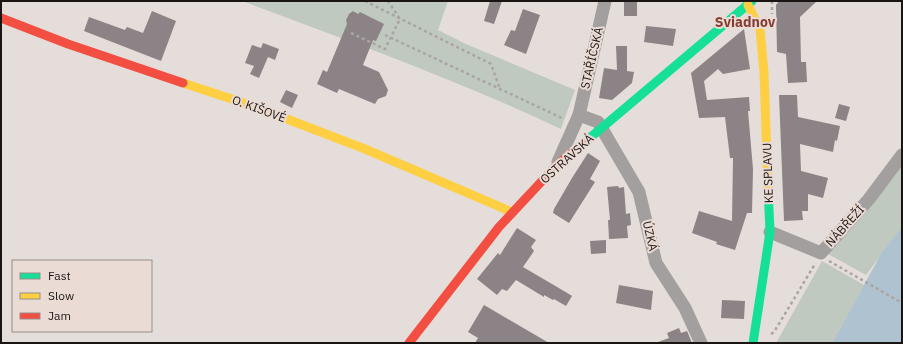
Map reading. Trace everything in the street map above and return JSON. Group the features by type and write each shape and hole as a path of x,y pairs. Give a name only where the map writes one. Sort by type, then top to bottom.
{"street":[{"name":"STAŘÍČSKÁ","path":"556,166 577,119 605,1"},
{"name":"OSTRAVSKÁ","path":"409,343 470,262 512,212 556,166 750,3"},
{"name":"KE SPLAVU","path":"750,3 757,20 761,39 764,73 770,232 753,343"},
{"name":"O. KIŠOVÉ","path":"1,18 68,44 253,106 365,149 512,212"},
{"path":"577,119 598,122 602,128"},
{"name":"ÚZKÁ","path":"602,128 639,192 656,263 685,308 700,343"},
{"name":"NÁBŘEŽÍ","path":"770,232 821,253 869,199 902,155"}],"path":[{"path":"364,1 491,64 500,89"},
{"path":"388,1 400,19"},
{"path":"351,33 385,49 400,19"},
{"path":"385,35 500,89 577,119"},
{"path":"769,335 774,332 816,263"},
{"path":"839,266 902,303"}],"shaded area":[{"path":"242,1 448,1 438,30 466,44 575,90 561,129 443,78 363,46"},
{"path":"902,163 902,227 866,275 828,254"},
{"path":"822,261 864,285 832,343 776,343"}],"water":[{"path":"902,227 902,343 832,343 881,254"}],"building":[{"path":"490,1 502,1 494,24 484,21"},
{"path":"624,1 637,1 637,16 624,16"},
{"path":"779,1 817,1 800,17 801,62 806,62 807,82 788,83 786,54 777,52 776,5"},
{"path":"523,9 540,15 526,54 504,45 511,30 515,31"},
{"path":"152,11 176,21 161,61 84,31 89,17 125,30 127,27 143,33"},
{"path":"353,11 358,14 360,12 384,24 376,41 373,40 363,65 379,72 388,90 386,96 378,99 375,104 339,89 337,93 317,84 323,70 327,72 347,24 346,20 349,14"},
{"path":"646,26 676,29 673,46 644,42"},
{"path":"744,29 750,69 723,74 718,69 704,81 707,100 749,97 750,111 748,111 753,169 752,213 747,213 735,250 716,244 717,242 692,233 699,211 732,221 733,158 730,158 725,117 699,118 691,73"},
{"path":"263,43 279,49 275,60 268,57 259,78 250,74 254,66 245,63 252,45 261,48"},
{"path":"616,46 627,46 627,71 634,72 632,83 612,100 599,98 604,68 617,70"},
{"path":"286,90 298,95 292,108 280,102"},
{"path":"779,95 797,95 798,117 840,126 833,152 800,144 801,171 828,178 823,198 808,194 808,211 802,211 803,220 784,221"},
{"path":"839,104 850,107 846,121 835,118"},
{"path":"588,153 600,161 590,179 595,182 569,223 553,213 554,209"},
{"path":"618,186 619,188 624,187 626,214 630,213 631,225 627,226 628,238 609,239 608,220 610,220 607,187"},
{"path":"517,228 536,240 531,247 534,251 523,267 572,296 566,306 544,295 544,297 516,280 507,291 502,289 497,295 477,279 498,253 500,255"},
{"path":"606,240 606,253 591,254 590,241"},
{"path":"619,285 653,291 651,310 616,303"},
{"path":"722,300 745,301 744,319 721,318"},
{"path":"484,305 549,343 475,343 478,338 468,332"},
{"path":"679,328 681,333 687,331 692,343 658,342 669,338 667,333"}],"traffic: fast":[{"path":"585,142 752,1"},
{"path":"753,343 770,232 768,188"}],"traffic: slow":[{"path":"748,5 760,29 764,73 768,188"},
{"path":"183,83 253,106 365,149 512,212"}],"traffic: jam":[{"path":"1,18 68,44 183,83"},
{"path":"409,343 499,227 556,166 585,142"}],"district":[{"name":"Sviadnov","path":"745,22"}]}
